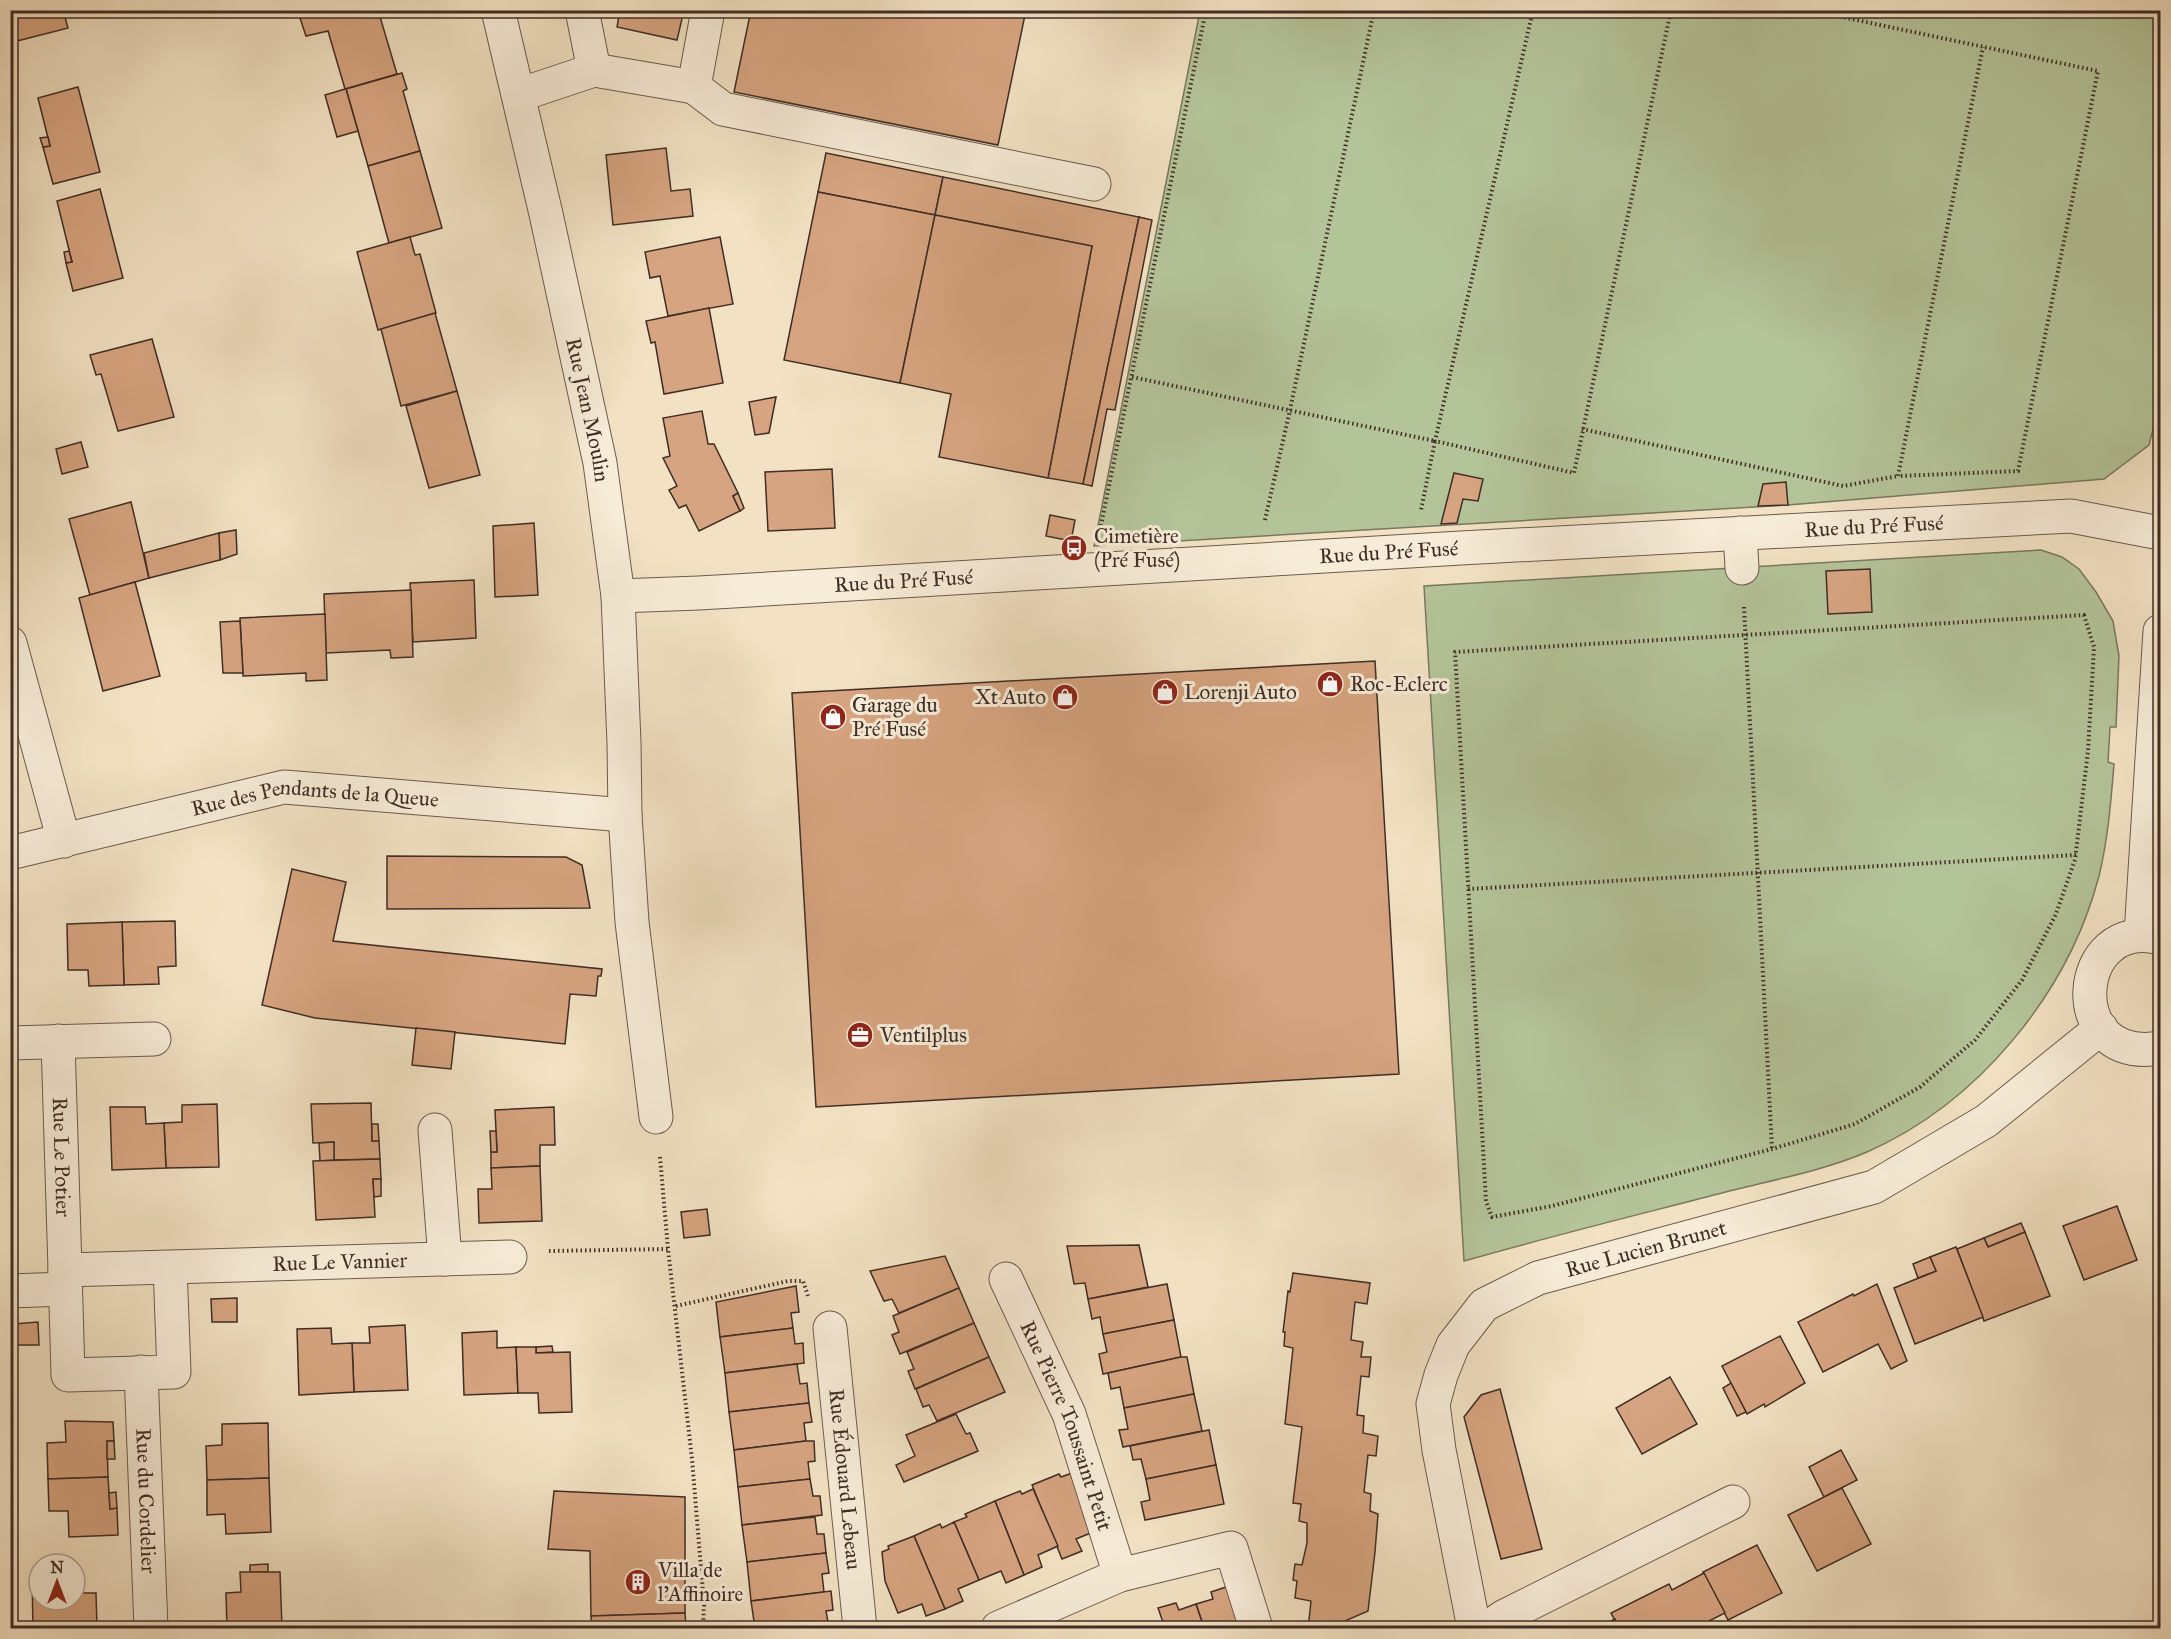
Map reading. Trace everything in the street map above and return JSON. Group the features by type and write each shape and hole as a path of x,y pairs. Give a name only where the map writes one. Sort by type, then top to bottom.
{"street":[{"name":"Rue Jean Moulin","path":"498,10 519,94 600,463 618,596 624,743 624,815 632,922 656,1117"},
{"path":"582,10 594,70"},
{"path":"694,87 708,10"},
{"path":"519,94 594,70 694,87 723,109 1094,184"},
{"name":"Rue du Pré Fusé","path":"618,596 2071,516 2160,532"},
{"path":"1740,533 1742,568"},
{"path":"2160,631 2151,937 2124,940 2109,949 2097,962 2090,978 2088,996 2092,1013 2101,1028 2114,1040 2130,1048 2147,1050 2160,1048"},
{"path":"10,643 64,841"},
{"name":"Rue des Pendants de la Queue","path":"10,853 284,787 624,815"},
{"name":"Rue Lucien Brunet","path":"1474,1629 1439,1450 1433,1404 1441,1374 1453,1346 1484,1305 1538,1278 1874,1187 1986,1121 2101,1028"},
{"path":"10,1043 154,1039"},
{"name":"Rue Le Potier","path":"58,1041 68,1375 141,1372"},
{"path":"435,1130 444,1259"},
{"name":"Rue Le Vannier","path":"10,1291 65,1280 170,1267 510,1257"},
{"path":"141,1372 174,1372 170,1267"},
{"name":"Rue Pierre Toussaint Petit","path":"1006,1279 1069,1414 1120,1575"},
{"name":"Rue Édouard Lebeau","path":"830,1328 860,1629"},
{"name":"Rue du Cordelier","path":"141,1372 151,1629"},
{"path":"1487,1629 1503,1617 1733,1502"},
{"path":"998,1629 1120,1575 1231,1548 1256,1629"}],"path":[{"path":"1099,535 1206,10"},
{"path":"1263,526 1290,410 1374,10"},
{"path":"1420,518 1435,441 1533,10"},
{"path":"1131,377 1574,472 1671,10"},
{"path":"1582,429 1843,486 1898,476 2018,471 2098,71 1809,10"},
{"path":"1898,476 1983,47"},
{"path":"1742,568 1772,1149"},
{"path":"2084,615 2094,647 2088,751 2076,855 2056,914 2022,980 1975,1040 1920,1086 1855,1124 1772,1149 1552,1206 1492,1218 1486,1201 1455,652 1745,635 2084,615"},
{"path":"1468,889 2076,855"},
{"path":"656,1117 668,1250 692,1459 704,1605 703,1629"},
{"path":"510,1257 532,1252 668,1250"},
{"path":"676,1306 788,1281 803,1281 817,1319 830,1328"}],"green space":[{"path":"1200,11 2160,11 2160,402 2149,445 2104,479 1788,505 1094,546"},
{"path":"2041,550 2062,557 2079,569 2113,621 2119,656 2116,727 2110,727 2108,762 2114,764 2109,820 2102,862 2085,920 2065,962 2041,1002 2013,1040 1981,1074 1946,1105 1908,1131 1867,1152 1812,1171 1464,1261 1424,586"}],"building":[{"path":"10,10 63,10 68,28 17,41"},
{"path":"327,10 378,10 397,74 345,89 328,31 306,36 300,18"},
{"path":"620,10 684,10 677,40 617,27"},
{"path":"751,10 1026,10 998,145 734,92"},
{"path":"402,73 407,89 403,91 420,151 368,166 346,89"},
{"path":"78,87 100,172 53,184 43,147 50,146 38,98"},
{"path":"346,89 358,131 337,137 325,95"},
{"path":"48,137 50,146 43,147 40,138"},
{"path":"666,148 671,191 690,189 693,216 613,225 606,155"},
{"path":"420,151 442,228 389,243 368,166"},
{"path":"826,153 943,177 935,215 818,192"},
{"path":"943,177 1139,217 1083,484 1048,478 1092,246 935,215"},
{"path":"100,189 123,278 73,291 66,263 72,262 57,201"},
{"path":"818,192 935,215 900,383 784,360"},
{"path":"935,215 1092,246 1048,478 939,457 951,394 900,383"},
{"path":"1139,217 1152,220 1115,410 1107,409 1092,486 1083,484"},
{"path":"410,237 415,255 420,254 436,313 378,330 357,252"},
{"path":"720,237 733,304 668,316 660,276 650,278 645,252"},
{"path":"69,251 72,262 66,263 64,252"},
{"path":"709,308 723,383 664,394 655,342 651,343 646,321"},
{"path":"435,313 457,391 401,406 381,329"},
{"path":"152,339 174,417 118,431 101,374 96,375 90,355"},
{"path":"457,391 480,475 429,488 406,406"},
{"path":"776,397 769,433 755,435 749,402"},
{"path":"702,411 708,444 714,444 738,493 733,496 740,511 699,531 686,505 679,508 669,490 677,486 663,458 670,456 663,418"},
{"path":"81,442 88,467 62,474 56,449"},
{"path":"832,469 835,528 768,531 765,472"},
{"path":"1454,473 1483,479 1478,501 1463,499 1457,523 1441,524"},
{"path":"1786,482 1788,505 1758,506 1763,484"},
{"path":"738,493 744,508 740,511 733,496"},
{"path":"131,502 149,578 90,595 69,519"},
{"path":"1050,515 1075,520 1071,541 1046,536"},
{"path":"534,523 538,595 495,597 493,526"},
{"path":"236,530 237,554 220,560 219,533"},
{"path":"219,533 220,560 149,578 144,553"},
{"path":"1870,569 1872,612 1828,614 1826,571"},
{"path":"474,580 476,638 413,642 410,583"},
{"path":"135,582 160,676 103,691 79,598"},
{"path":"411,590 413,657 391,658 390,650 326,653 324,594"},
{"path":"325,614 327,680 306,681 306,673 243,676 240,618"},
{"path":"240,621 243,673 223,673 220,622"},
{"path":"1375,661 1399,1074 816,1107 792,693"},
{"path":"387,856 566,857 582,865 590,908 387,909"},
{"path":"292,869 346,882 333,941 602,969 601,976 598,976 596,996 570,994 565,1044 315,1018 262,1005"},
{"path":"175,921 176,966 158,967 159,984 124,985 122,922"},
{"path":"122,922 124,985 89,986 88,970 68,970 67,924"},
{"path":"416,1028 455,1032 451,1069 412,1065"},
{"path":"371,1103 372,1141 379,1141 380,1159 334,1160 334,1142 313,1143 311,1104"},
{"path":"217,1104 219,1167 166,1168 164,1123 182,1122 182,1105"},
{"path":"110,1107 145,1107 146,1124 164,1123 166,1168 112,1170"},
{"path":"554,1107 555,1145 540,1145 540,1166 491,1168 491,1152 497,1152 495,1110"},
{"path":"372,1124 378,1124 379,1141 372,1141"},
{"path":"490,1131 496,1131 497,1152 491,1152"},
{"path":"334,1142 334,1160 320,1161 319,1143"},
{"path":"380,1159 381,1179 373,1179 375,1217 316,1220 313,1161"},
{"path":"540,1166 542,1221 479,1223 478,1189 492,1189 491,1168"},
{"path":"373,1179 381,1179 381,1196 374,1197"},
{"path":"2117,1206 2137,1260 2084,1280 2063,1226"},
{"path":"707,1209 710,1235 684,1238 681,1212"},
{"path":"2021,1223 2025,1232 1988,1247 1984,1238"},
{"path":"2025,1232 2050,1296 1984,1321 1957,1249 1984,1238 1988,1247"},
{"path":"1139,1245 1148,1287 1088,1299 1085,1283 1074,1284 1067,1246"},
{"path":"1956,1247 1983,1317 1915,1344 1894,1288 1936,1271 1930,1257"},
{"path":"945,1256 959,1288 899,1313 892,1299 884,1301 870,1271"},
{"path":"1930,1257 1936,1271 1918,1278 1913,1264"},
{"path":"1293,1273 1370,1283 1367,1304 1355,1302 1351,1340 1363,1342 1361,1357 1371,1357 1369,1377 1361,1376 1357,1415 1364,1416 1363,1433 1378,1436 1376,1456 1368,1455 1364,1492 1371,1494 1370,1511 1378,1514 1368,1611 1329,1628 1311,1628 1309,1620 1311,1601 1295,1598 1297,1581 1293,1580 1295,1564 1302,1565 1307,1543 1307,1523 1299,1521 1301,1504 1293,1503 1302,1427 1285,1424 1293,1348 1284,1346 1285,1332 1283,1332 1288,1291 1290,1292"},
{"path":"1167,1284 1174,1320 1103,1334 1100,1317 1092,1319 1088,1299"},
{"path":"1877,1284 1907,1361 1891,1369 1878,1344 1823,1372 1798,1322"},
{"path":"796,1286 799,1312 791,1313 793,1328 720,1337 716,1302"},
{"path":"959,1288 974,1323 900,1354 892,1335 899,1332 893,1316"},
{"path":"237,1298 237,1322 212,1322 211,1299"},
{"path":"1174,1320 1181,1357 1103,1374 1099,1354 1107,1352 1103,1334"},
{"path":"38,1322 39,1345 15,1345 14,1324"},
{"path":"974,1323 989,1357 915,1389 908,1371 914,1369 907,1352"},
{"path":"405,1325 408,1390 354,1392 352,1343 370,1343 369,1327"},
{"path":"331,1328 332,1344 352,1343 354,1392 299,1395 297,1329"},
{"path":"793,1328 795,1344 803,1343 804,1363 725,1373 720,1337"},
{"path":"497,1331 497,1348 516,1347 518,1393 464,1395 462,1333"},
{"path":"1780,1336 1805,1383 1765,1407 1764,1404 1747,1414 1722,1366"},
{"path":"552,1346 553,1352 536,1353 536,1347"},
{"path":"516,1347 536,1347 536,1353 570,1352 572,1412 539,1413 538,1393 518,1393"},
{"path":"989,1357 1005,1392 937,1421 929,1405 923,1407 916,1389"},
{"path":"1187,1357 1194,1394 1124,1408 1120,1387 1111,1389 1108,1373"},
{"path":"797,1364 800,1384 807,1383 809,1403 729,1412 725,1373"},
{"path":"1670,1377 1697,1424 1642,1454 1616,1408"},
{"path":"1731,1383 1746,1412 1737,1416 1723,1388"},
{"path":"1500,1389 1542,1549 1501,1559 1464,1417 1481,1395"},
{"path":"1194,1394 1202,1431 1123,1447 1119,1430 1128,1429 1124,1408"},
{"path":"809,1403 812,1422 804,1423 806,1441 734,1450 729,1412"},
{"path":"956,1414 966,1434 970,1433 978,1451 904,1482 896,1465 915,1456 906,1435"},
{"path":"65,1421 113,1422 114,1441 107,1441 108,1477 48,1479 47,1443 66,1442"},
{"path":"268,1423 269,1478 207,1480 206,1446 222,1445 222,1424"},
{"path":"1209,1430 1216,1465 1146,1479 1141,1459 1133,1460 1130,1446"},
{"path":"107,1441 114,1441 115,1459 107,1459"},
{"path":"814,1441 815,1461 808,1462 810,1479 738,1487 734,1450"},
{"path":"1841,1450 1857,1480 1824,1497 1809,1467"},
{"path":"1216,1465 1224,1504 1145,1520 1141,1502 1150,1500 1146,1479"},
{"path":"1072,1473 1098,1530 1076,1539 1082,1551 1062,1559 1032,1485 1059,1474 1061,1477"},
{"path":"108,1477 110,1509 117,1508 118,1535 69,1537 68,1511 49,1511 48,1479"},
{"path":"269,1478 271,1532 226,1534 225,1514 207,1515 207,1480"},
{"path":"810,1479 813,1496 820,1496 822,1515 742,1525 738,1487"},
{"path":"1842,1488 1871,1544 1817,1571 1788,1515"},
{"path":"1033,1489 1058,1546 1038,1555 1042,1567 1024,1575 995,1501 1020,1491 1022,1494"},
{"name":"Villa de l'Affinoire","path":"554,1491 685,1497 685,1613 591,1616 590,1551 548,1549"},
{"path":"116,1492 117,1508 110,1509 109,1493"},
{"path":"995,1501 1024,1575 1006,1583 1001,1571 979,1580 954,1522 967,1517 965,1514"},
{"path":"815,1517 817,1534 824,1534 826,1553 747,1562 742,1525"},
{"path":"954,1522 979,1580 958,1589 963,1601 945,1609 914,1536 940,1524 942,1528"},
{"path":"914,1536 945,1609 926,1616 922,1604 898,1613 885,1581 882,1552 889,1549 888,1546"},
{"path":"1757,1545 1782,1593 1728,1620 1703,1572"},
{"path":"826,1553 829,1573 822,1574 824,1592 751,1601 747,1562"},
{"path":"268,1564 268,1572 250,1572 250,1565"},
{"path":"240,1572 280,1572 282,1628 227,1628 226,1593 241,1592"},
{"path":"1704,1573 1725,1613 1695,1628 1619,1628 1611,1613 1669,1584 1672,1590"},
{"path":"1229,1586 1243,1628 1204,1628 1196,1604 1213,1599 1211,1592"},
{"path":"831,1591 833,1610 826,1611 829,1628 755,1628 751,1601"},
{"path":"87,1593 96,1593 97,1627 33,1628 33,1612 87,1612"},
{"path":"1176,1603 1179,1610 1196,1604 1204,1628 1165,1628 1158,1608"},
{"name":"Villa de l'Affinoire","path":"685,1613 686,1628 592,1628 591,1616"},
{"path":"1615,1619 1619,1628 1597,1628"},
{"path":"1144,1622 1146,1628 1125,1628"},
{"path":"1162,1623 1164,1628 1146,1628"},
{"path":"97,1627 97,1628 47,1628"}],"place":[{"name":"Cimetière (Pré Fusé)","path":"1074,548"},
{"name":"Roc-Eclerc","path":"1330,684"},
{"name":"Lorenji Auto","path":"1165,692"},
{"name":"Xt Auto","path":"1065,697"},
{"name":"Garage du Pré Fusé","path":"833,717"},
{"name":"Ventilplus","path":"860,1035"},
{"name":"Villa de l'Affinoire","path":"638,1582"}]}
